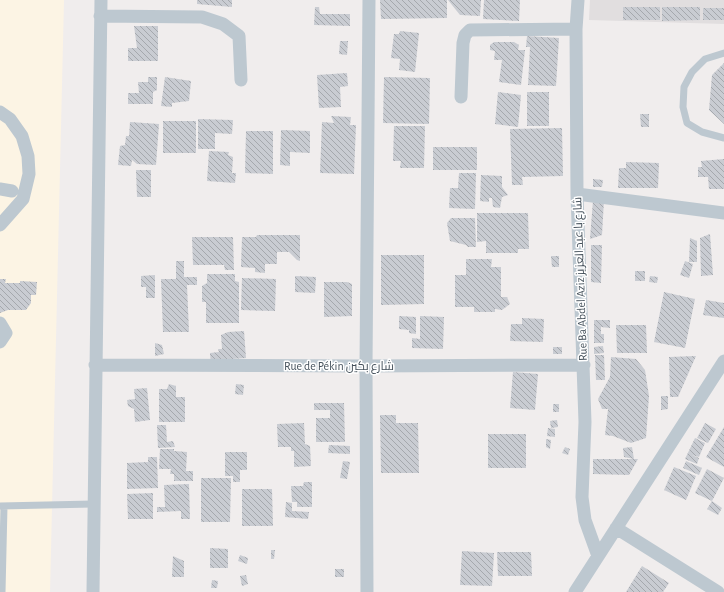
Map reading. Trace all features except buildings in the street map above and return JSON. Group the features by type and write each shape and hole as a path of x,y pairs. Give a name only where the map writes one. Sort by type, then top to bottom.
{"street":[{"path":"93,592 101,0"},
{"path":"367,592 366,366 368,0"},
{"name":"Rue Ba Abdel Aziz شارع با عبد العزيز","path":"578,0 576,29 577,194 585,422 582,497 585,520 598,556"},
{"path":"100,16 202,17 223,24 240,36 241,80"},
{"path":"461,97 463,43 465,35 470,30 576,29"},
{"path":"0,112 10,119 22,136 28,156 29,174 23,199 0,225"},
{"path":"577,194 724,213"},
{"path":"0,323 6,333 0,342"},
{"path":"575,592 724,361"},
{"name":"Rue de Pékin شارع بكين","path":"95,365 584,365"},
{"path":"616,528 718,592"}],"lane":[{"path":"724,53 705,59 692,72 684,86 683,107 687,123 702,132 724,138"},
{"path":"2,592 2,506 93,504"}],"shaded area":[{"path":"0,0 64,0 50,592 0,592"},
{"path":"590,0 724,0 724,24 589,20"}]}
